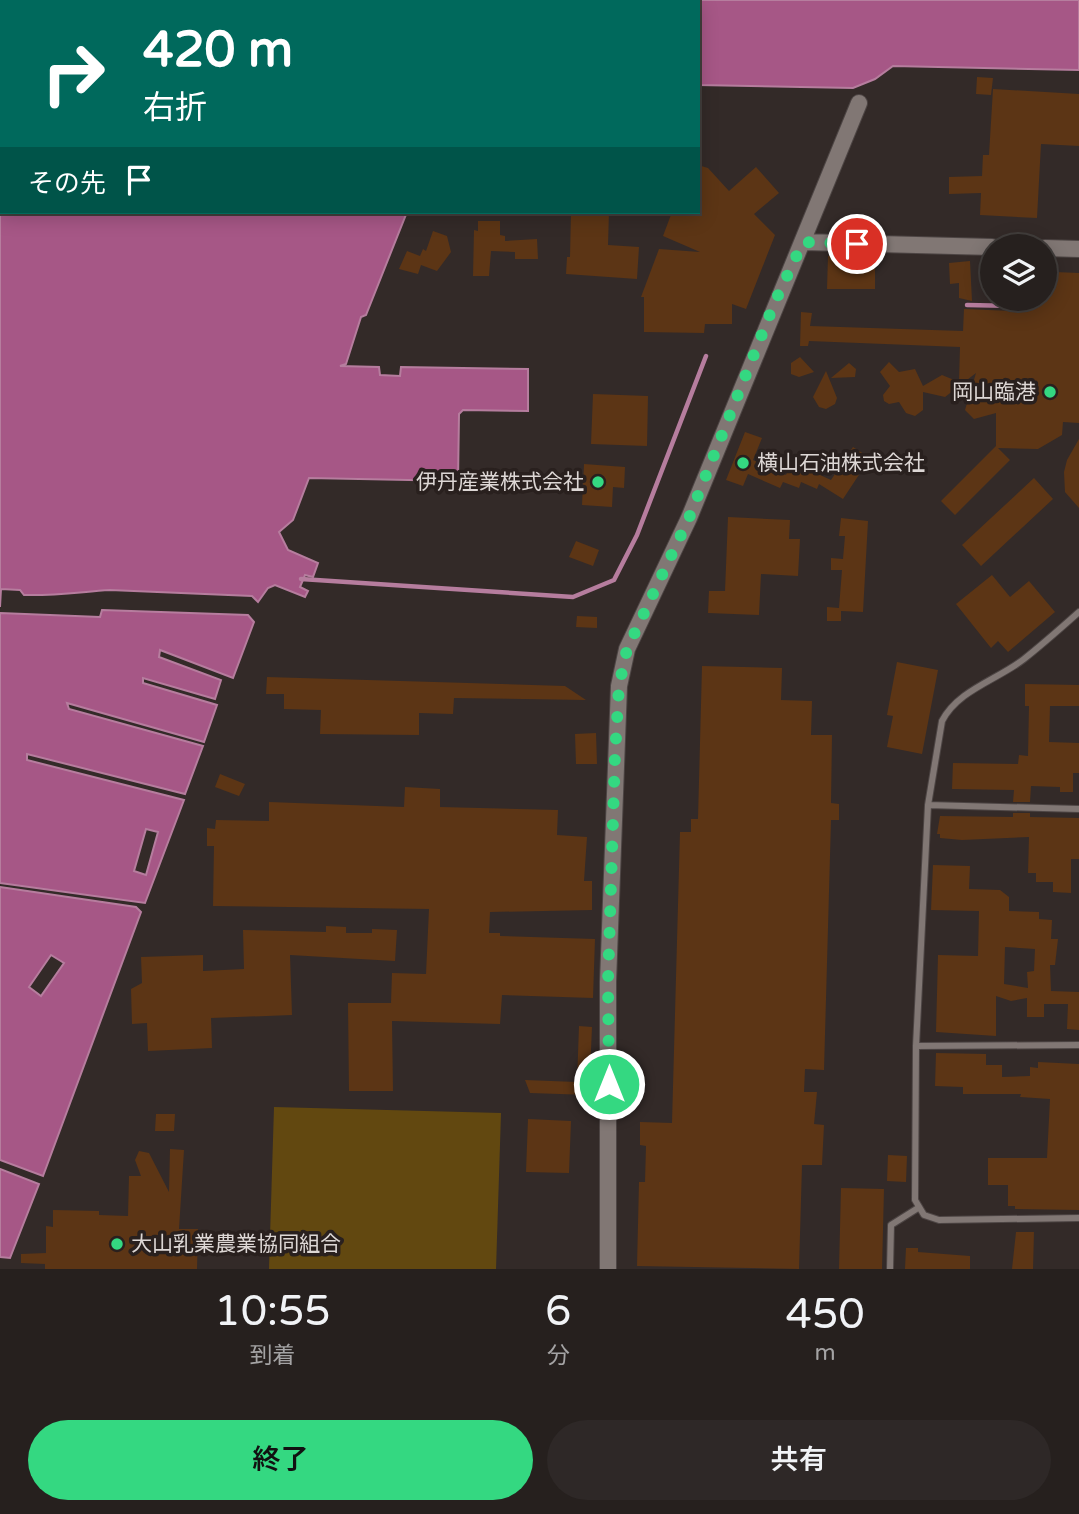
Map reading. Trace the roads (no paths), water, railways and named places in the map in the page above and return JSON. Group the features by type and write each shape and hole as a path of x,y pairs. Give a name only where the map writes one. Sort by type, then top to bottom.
{"street":[{"path":"608,1269 608,982 619,686 627,649 689,518 774,304 803,242 859,103"},
{"path":"803,242 980,247"},
{"path":"1057,248 1079,249"}],"lane":[{"path":"1079,612 1024,659 966,694 948,710 942,722 928,805 916,1046 915,1200 924,1215 939,1220 1079,1218"},
{"path":"928,805 1079,809"},
{"path":"916,1046 1079,1045"},
{"path":"890,1269 891,1225 918,1208"}],"waterway":[{"path":"967,305 980,305"},
{"path":"301,579 573,597 614,580 637,535 706,356"}],"place":[{"name":"岡山臨港","path":"1050,392"},
{"name":"横山石油株式会社","path":"743,463"},
{"name":"伊丹産業株式会社","path":"598,482"},
{"name":"大山乳業農業協同組合","path":"117,1244"}]}
